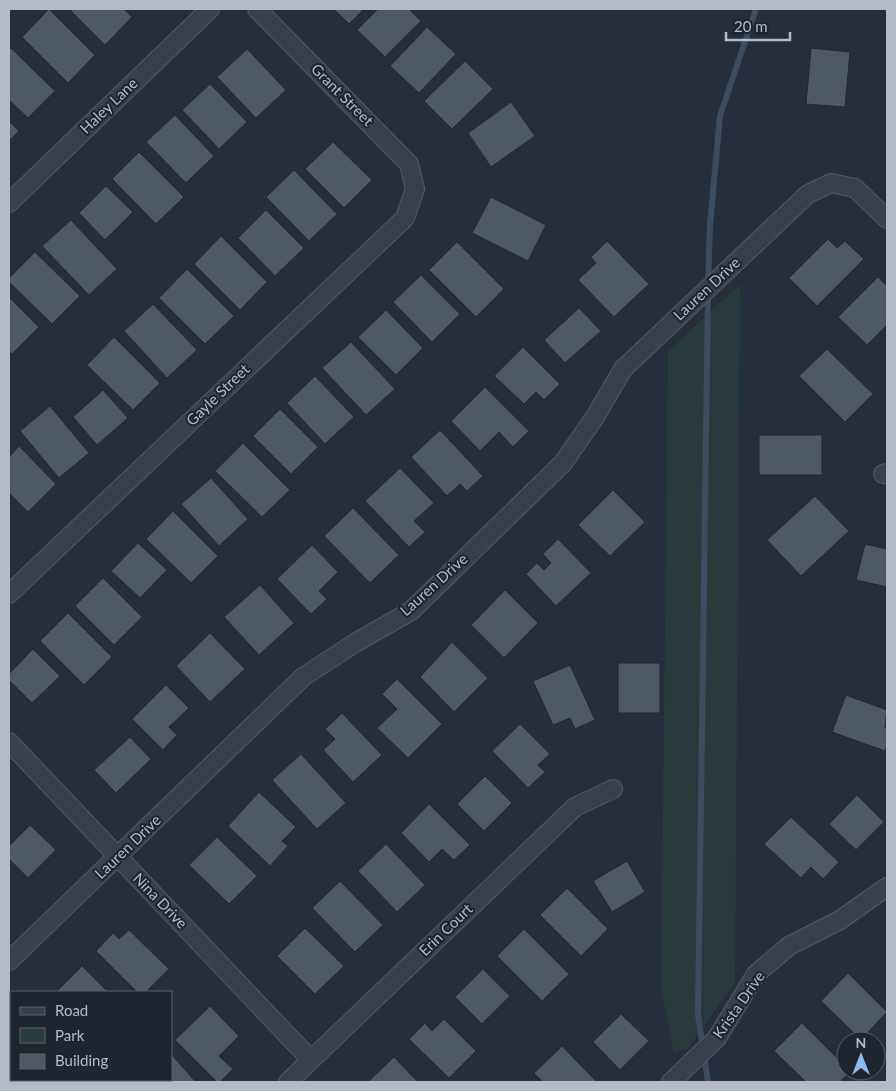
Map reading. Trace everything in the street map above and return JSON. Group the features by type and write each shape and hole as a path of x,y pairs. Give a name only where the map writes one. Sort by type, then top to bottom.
{"street":[{"name":"Haley Lane","path":"9,203 210,9"},
{"name":"Grant Street","path":"257,9 409,164 415,189"},
{"name":"Lauren Drive","path":"9,961 303,678 356,643 411,611 563,463 595,418 623,369 808,194 831,183 856,188 887,219"},
{"name":"Gayle Street","path":"9,594 405,218 415,189"},
{"name":"Nina Drive","path":"9,742 311,1060"},
{"name":"Erin Court","path":"288,1082 575,807 613,789"},
{"name":"Krista Drive","path":"672,1082 717,1038 756,974 789,946 840,920 887,887"}],"green space":[{"path":"740,284 735,983 687,1049 674,1052 661,989 668,352"}],"building":[{"path":"49,9 95,55 68,83 22,37"},
{"path":"69,9 124,9 132,17 105,45"},
{"path":"334,9 364,9 349,24"},
{"path":"378,9 409,9 421,21 385,57 357,30"},
{"path":"427,27 456,54 419,93 390,66"},
{"path":"11,48 55,91 28,118 9,100 9,50"},
{"path":"811,48 850,52 845,107 806,104"},
{"path":"247,49 286,90 256,118 217,77"},
{"path":"465,61 493,89 452,129 424,101"},
{"path":"210,84 247,122 219,149 182,110"},
{"path":"511,102 535,136 491,167 468,133"},
{"path":"175,115 214,156 186,183 146,142"},
{"path":"9,121 19,131 9,141"},
{"path":"333,142 372,180 344,208 305,169"},
{"path":"139,152 184,197 156,224 112,179"},
{"path":"294,170 337,214 309,241 266,197"},
{"path":"106,186 133,212 105,240 79,213"},
{"path":"491,197 546,225 528,261 472,233"},
{"path":"266,210 304,248 275,276 238,238"},
{"path":"71,220 117,269 89,295 42,246"},
{"path":"221,236 267,282 240,310 194,264"},
{"path":"828,239 837,248 845,241 864,259 817,306 789,278"},
{"path":"607,241 649,284 614,317 578,280 596,263 591,257"},
{"path":"457,242 504,289 476,317 429,270"},
{"path":"35,252 80,296 52,324 9,282 9,278"},
{"path":"187,269 234,316 205,344 159,298"},
{"path":"421,275 460,314 432,342 393,302"},
{"path":"878,277 887,286 887,325 867,345 838,317"},
{"path":"9,297 39,327 12,354 9,351"},
{"path":"153,304 197,350 167,378 124,331"},
{"path":"579,308 601,331 565,363 544,340"},
{"path":"386,310 423,348 396,375 358,337"},
{"path":"114,337 160,383 133,410 87,365"},
{"path":"351,342 395,389 366,415 322,368"},
{"path":"523,347 560,384 544,400 536,392 524,404 494,376"},
{"path":"827,349 873,394 845,422 799,376"},
{"path":"315,376 354,417 325,444 287,403"},
{"path":"485,387 529,431 513,447 499,432 480,451 451,421"},
{"path":"103,390 128,418 97,445 73,417"},
{"path":"50,406 89,453 59,478 20,431"},
{"path":"280,409 318,447 291,474 253,436"},
{"path":"440,430 483,476 467,491 460,484 447,496 411,457"},
{"path":"759,435 822,435 822,475 759,475"},
{"path":"243,443 290,490 262,517 215,471"},
{"path":"19,446 56,484 28,512 9,493 9,457"},
{"path":"400,468 434,503 414,521 425,532 409,547 365,501"},
{"path":"211,478 248,519 219,546 181,504"},
{"path":"613,490 645,522 610,556 578,525"},
{"path":"815,496 849,531 801,576 767,540"},
{"path":"353,508 399,555 370,583 324,536"},
{"path":"173,511 218,556 191,583 146,539"},
{"path":"558,539 591,573 556,606 526,574 537,563 544,570 551,563 543,554"},
{"path":"138,543 167,570 140,598 111,571"},
{"path":"865,544 887,549 887,587 856,580"},
{"path":"312,545 338,572 319,591 327,599 311,614 277,579"},
{"path":"103,578 142,617 114,645 75,606"},
{"path":"260,585 294,623 259,655 224,617"},
{"path":"505,590 538,623 504,658 471,625"},
{"path":"68,613 112,657 84,685 40,641"},
{"path":"210,633 245,669 210,702 176,666"},
{"path":"452,642 488,678 454,712 420,677"},
{"path":"33,649 60,676 32,703 9,680 9,674"},
{"path":"618,663 660,663 660,713 618,713"},
{"path":"570,665 595,720 575,729 570,718 553,725 533,681"},
{"path":"397,679 442,724 408,758 377,728 397,709 382,694"},
{"path":"166,685 189,708 169,727 177,735 163,750 132,719"},
{"path":"846,695 887,710 885,728 887,728 887,745 885,751 832,732"},
{"path":"342,713 382,755 353,782 323,750 335,739 325,729"},
{"path":"520,724 550,754 538,765 545,772 528,788 492,751"},
{"path":"130,737 151,759 116,793 94,770"},
{"path":"301,754 346,803 317,829 272,780"},
{"path":"485,776 512,803 484,831 457,804"},
{"path":"259,792 296,827 282,841 288,846 270,866 228,826"},
{"path":"857,795 884,822 856,850 829,824"},
{"path":"429,804 470,845 454,860 442,849 429,862 401,833"},
{"path":"791,817 839,862 823,879 811,867 801,878 764,844"},
{"path":"30,825 56,850 28,878 9,859 9,846"},
{"path":"217,837 257,876 229,904 189,865"},
{"path":"386,844 425,885 397,912 358,871"},
{"path":"627,861 645,892 612,912 593,881"},
{"path":"340,881 383,925 355,952 312,908"},
{"path":"567,888 608,929 581,956 540,915"},
{"path":"305,928 344,966 315,994 277,956"},
{"path":"524,929 569,974 542,1001 497,956"},
{"path":"129,930 169,969 147,991 136,991 96,951 113,933 119,939"},
{"path":"82,966 107,991 57,991"},
{"path":"483,969 510,996 482,1024 455,997"},
{"path":"848,973 887,1012 869,1031 852,1031 821,1001"},
{"path":"210,1006 239,1036 219,1056 233,1069 220,1082 217,1082 175,1040"},
{"path":"621,1014 649,1041 620,1070 593,1042"},
{"path":"444,1019 476,1051 449,1078 409,1039 425,1023 432,1031"},
{"path":"802,1023 836,1057 836,1081 841,1081 806,1082 774,1051"},
{"path":"562,1046 597,1082 543,1082 534,1073"},
{"path":"172,1055 195,1081 193,1082 131,1082 172,1081"},
{"path":"394,1057 418,1082 368,1082"},
{"path":"9,1065 10,1081 25,1082 9,1082"}],"waterway":[{"path":"708,284 710,225 720,116 756,9"},
{"path":"708,294 698,1015 708,1082"}]}
